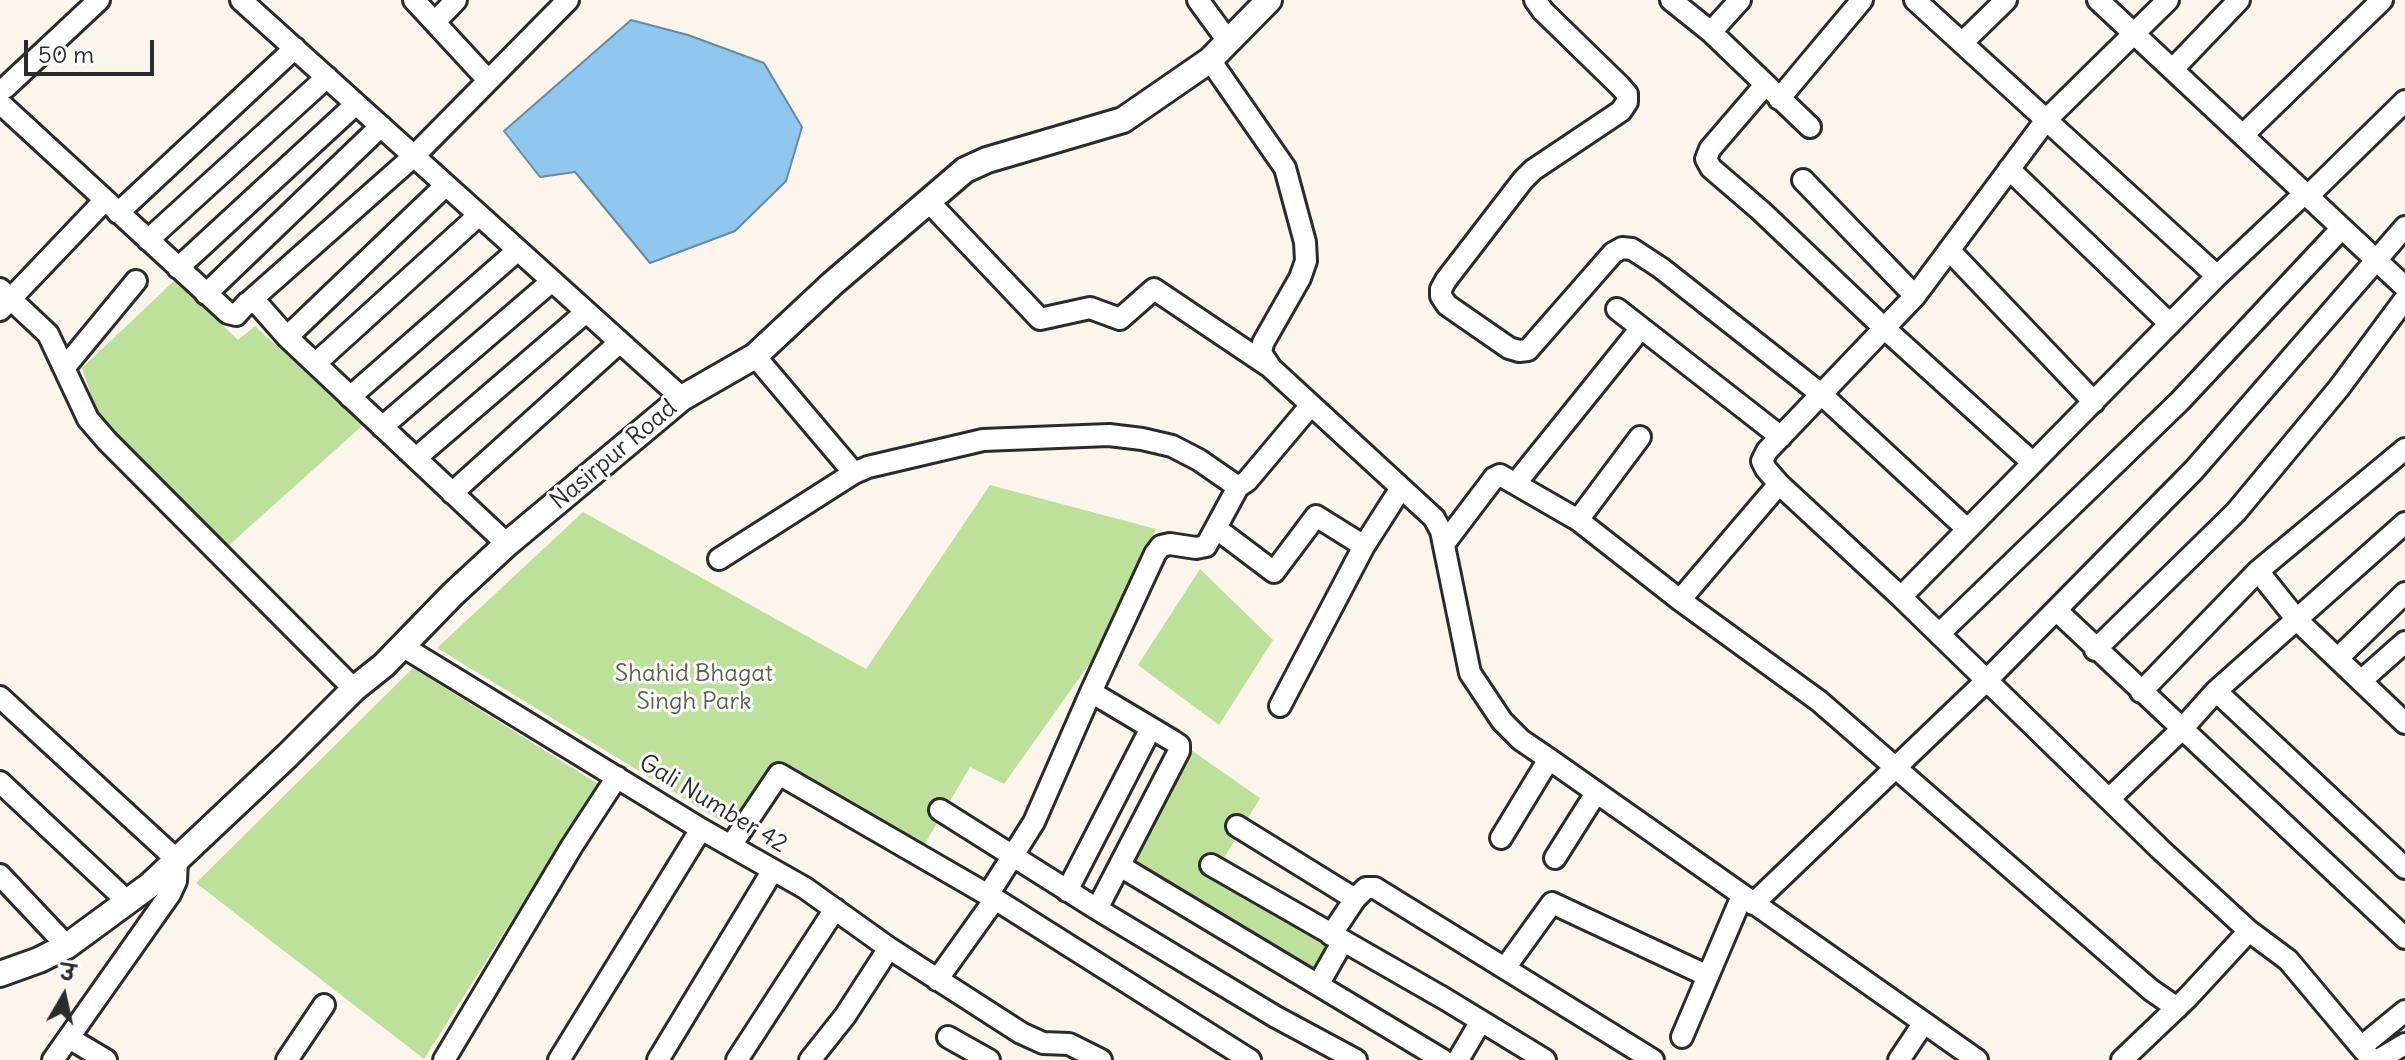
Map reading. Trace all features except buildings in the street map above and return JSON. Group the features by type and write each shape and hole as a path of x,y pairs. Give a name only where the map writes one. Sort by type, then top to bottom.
{"street":[{"path":"99,0 3,96 112,206 206,294 233,315 240,313 261,289 414,156 568,0"},
{"path":"241,0 682,398"},
{"path":"414,0 488,80"},
{"path":"435,22 456,0"},
{"path":"1198,0 1228,41"},
{"name":"Nasirpur Road","path":"0,974 67,946 128,902 177,860 507,544 682,398 755,356 832,284 965,170 987,160 1123,120 1210,60 1269,0"},
{"path":"1535,0 1620,86 1627,94 1627,102 1621,111 1533,170 1523,180 1446,280 1441,296 1447,305 1509,348 1528,350 1613,253 1622,248 1632,249 1661,268 1821,394 1967,529"},
{"path":"1671,0 1711,32 1810,127"},
{"path":"1711,32 1740,0"},
{"path":"1862,0 1772,92 1710,149 1706,159 1711,168 2033,463"},
{"path":"1915,0 2217,276"},
{"path":"1962,43 2006,0"},
{"path":"2098,0 2405,287"},
{"path":"2168,0 2046,120 1915,296 1767,451 1762,461 1779,484 1901,597 2109,799 2249,931 2288,960 2370,1056"},
{"path":"2173,69 2239,0"},
{"path":"2244,134 2382,0"},
{"path":"295,48 3,299 48,334 88,419 107,441 354,689"},
{"path":"1210,60 1285,168 1305,242 1306,261 1300,278 1263,343 1261,353 1271,368"},
{"path":"148,240 327,77"},
{"path":"2308,196 2405,101"},
{"path":"178,268 356,104"},
{"path":"206,294 381,126"},
{"path":"2009,169 2170,324"},
{"path":"1803,180 1915,296"},
{"path":"287,337 446,185"},
{"path":"1901,597 2217,276 2305,193 2308,196"},
{"path":"929,202 1040,319 1090,308 1120,319 1154,289 1271,368 1434,518 1441,531 1470,673 1502,721 1521,740 1977,1060"},
{"path":"316,363 479,215"},
{"path":"1682,1037 1708,976 1748,900 1986,681 2194,470 2405,227"},
{"path":"1939,634 2180,401 2342,228"},
{"path":"350,397 518,250"},
{"path":"1949,250 2094,402"},
{"path":"65,367 136,281"},
{"path":"382,427 552,281"},
{"path":"2095,650 2236,512 2339,388 2405,299"},
{"path":"250,301 257,303 287,337 507,544"},
{"path":"1617,309 1781,437"},
{"path":"416,458 586,312"},
{"path":"1516,483 1641,328"},
{"path":"452,493 620,342"},
{"path":"755,356 854,473"},
{"path":"937,980 992,897 1034,822 1155,554 1161,546 1170,544 1202,548 1211,541 1238,487 1247,481 1311,405"},
{"path":"719,559 854,473 983,440 1109,435 1142,439 1172,446 1238,487"},
{"path":"1578,520 1640,437"},
{"path":"2141,692 2258,571 2405,449"},
{"path":"1444,544 1494,478 1500,475 1578,520 1680,600 1819,701 2151,990 2177,1008"},
{"path":"1680,600 1779,484"},
{"path":"1280,706 1364,546 1401,488"},
{"path":"1217,529 1274,572 1316,516 1364,546"},
{"path":"2109,799 2182,729 2216,691 2405,523"},
{"path":"2258,571 2296,618 2405,723"},
{"path":"2338,658 2405,593"},
{"path":"2056,610 2095,650 2405,938"},
{"path":"2362,680 2405,642"},
{"name":"Gali Number 42","path":"402,646 701,829 732,844 835,909 937,980 1034,1040 1069,1044 1101,1060"},
{"path":"2216,691 2405,868"},
{"path":"1091,692 1179,745 1179,751 1097,909"},
{"path":"0,697 177,860 176,881 170,894 53,1060"},
{"path":"1067,891 1151,728"},
{"path":"1501,838 1549,759"},
{"path":"732,844 779,774 992,897 1250,1060"},
{"path":"444,1060 572,846 617,777"},
{"path":"0,782 128,902"},
{"path":"1555,858 1596,793"},
{"path":"940,810 1276,1017 1356,1060"},
{"path":"1237,826 1355,899"},
{"path":"559,1060 701,829"},
{"path":"1211,865 1545,1060"},
{"path":"1120,866 1443,1060"},
{"path":"658,1060 773,870"},
{"path":"0,875 67,946"},
{"path":"1318,985 1355,899 1366,888 1375,888 1653,1060"},
{"path":"1505,968 1552,903 1708,976"},
{"path":"737,1060 835,909"},
{"path":"2122,1060 2177,1008 2249,931"},
{"path":"810,1060 845,1016 889,948"},
{"path":"287,1060 324,1005"},
{"path":"2370,1056 2405,1011"},
{"path":"1458,1060 1481,1021"},
{"path":"1899,1060 1923,1024"},
{"path":"948,1037 989,1060"},
{"path":"69,1038 106,1060"},
{"path":"2370,1056 2405,1044"}],"green space":[{"path":"175,280 238,340 255,326 363,425 228,546 98,415 82,368"},
{"name":"Shahid Bhagat Singh Park","path":"990,485 1156,529 1107,639 1004,784 970,767 923,847 780,761 736,830 437,648 583,512 866,669"},
{"path":"1200,569 1273,640 1219,725 1138,665"},
{"name":"Shahid Bhagat Singh Park","path":"413,668 598,784 424,1059 196,883"},
{"path":"1188,748 1260,798 1215,873 1338,941 1316,983 1126,859"}],"water":[{"path":"631,20 688,35 764,63 802,127 786,181 735,231 650,263 575,172 540,177 504,131"}]}
